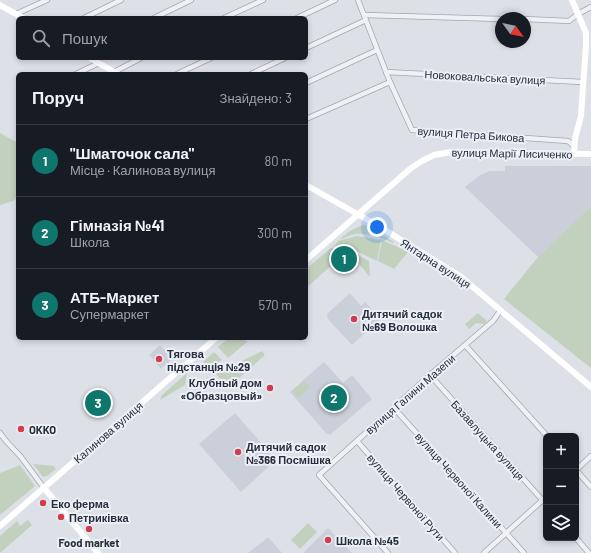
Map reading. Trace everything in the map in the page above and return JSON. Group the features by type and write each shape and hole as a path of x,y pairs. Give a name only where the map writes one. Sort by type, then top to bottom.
{"main road":[{"path":"572,0 588,33 581,116 574,146 574,153"},
{"path":"0,4 20,16"},
{"path":"94,60 114,72"},
{"name":"вулиця Марії Лисиченко","path":"358,214 415,165 440,153 478,151 591,154"},
{"name":"Янтарна вулиця","path":"308,186 358,214 460,276 591,387"},
{"path":"308,258 358,214"},
{"name":"Калинова вулиця","path":"0,526 214,340"},
{"path":"44,488 98,553"}],"street":[{"path":"16,14 47,0"},
{"path":"88,16 121,0"},
{"path":"158,16 191,0"},
{"path":"228,16 263,0"},
{"path":"301,16 335,0"},
{"name":"вулиця Петра Бикова","path":"358,0 390,82 412,130 568,141 574,146"},
{"path":"531,20 569,21 591,7"},
{"path":"308,47 366,18 495,19"},
{"path":"308,82 377,50"},
{"path":"118,72 138,60"},
{"path":"181,72 207,60"},
{"path":"255,72 281,60"},
{"path":"80,72 99,63"},
{"name":"Новоковальська вулиця","path":"386,72 583,82"},
{"path":"308,119 390,82"},
{"name":"вулиця Галини Мазепи","path":"388,553 318,475 494,320 500,311"},
{"path":"465,345 543,433"},
{"name":"Базавлуцька вулиця","path":"430,375 543,499"},
{"name":"вулиця Червоної Калини","path":"394,408 524,553"},
{"path":"0,433 21,457 44,488"},
{"name":"вулиця Червоної Рути","path":"357,441 455,553"},
{"path":"577,469 591,456"},
{"path":"579,473 591,487"},
{"path":"484,553 543,503"},
{"path":"579,541 589,553"}],"shaded area":[{"path":"505,166 591,166 591,206 538,257 465,187 480,175 490,171 505,171"},
{"name":"Дитячий садок №69 Волошка","path":"350,293 361,306 365,302 380,319 352,345 328,319 327,314"},
{"path":"160,345 172,359 161,369 149,355"},
{"path":"324,362 343,383 352,375 372,399 330,435 327,434 290,392"},
{"name":"Дитячий садок №366 Посмішка","path":"235,413 276,460 241,492 199,444"},
{"name":"Школа №45","path":"328,528 352,553 303,553"},
{"path":"268,537 282,553 248,553 266,539"}],"green space":[{"path":"0,133 16,142 16,199 0,205"},
{"path":"591,206 591,368 504,299 538,257"},
{"path":"366,225 394,242 393,243 365,234 353,234 340,239 352,230"},
{"path":"357,236 381,240 377,261 348,247 344,248 335,246 338,241"},
{"path":"382,240 408,252 394,269 378,261"},
{"path":"331,248 354,253 369,261 370,277 353,257 347,262 342,256 308,286 308,267"},
{"path":"478,313 487,321 484,324 476,323 469,329 465,324"},
{"path":"227,340 245,340 247,342 228,358 218,347"},
{"path":"262,351 265,355 228,388 216,374"},
{"path":"214,352 222,360 209,367 203,362"},
{"path":"187,373 185,385 160,400 162,395"},
{"path":"304,381 310,387 298,398 292,391"},
{"path":"33,464 54,466 56,469 47,476 43,477"},
{"path":"20,465 35,486 0,515 0,473"},
{"path":"28,520 32,525 0,553 0,536 17,521 20,526"},
{"path":"308,523 317,532 300,549 291,540"}],"place":[{"name":"\"Шматочок сала\"","path":"344,259"},
{"name":"Дитячий садок №69 Волошка","path":"354,319"},
{"name":"Тягова пiдстанцiя №29","path":"159,359"},
{"name":"Клубный дом «Образцовый»","path":"270,388"},
{"name":"Гімназія №41","path":"334,398"},
{"name":"АТБ-Маркет","path":"98,403"},
{"name":"OKKO","path":"21,429"},
{"name":"Дитячий садок №366 Посмішка","path":"238,452"},
{"name":"Еко ферма","path":"43,503"},
{"name":"Петриківка","path":"61,517"},
{"name":"Food market","path":"89,529"},
{"name":"Школа №45","path":"328,540"}]}
